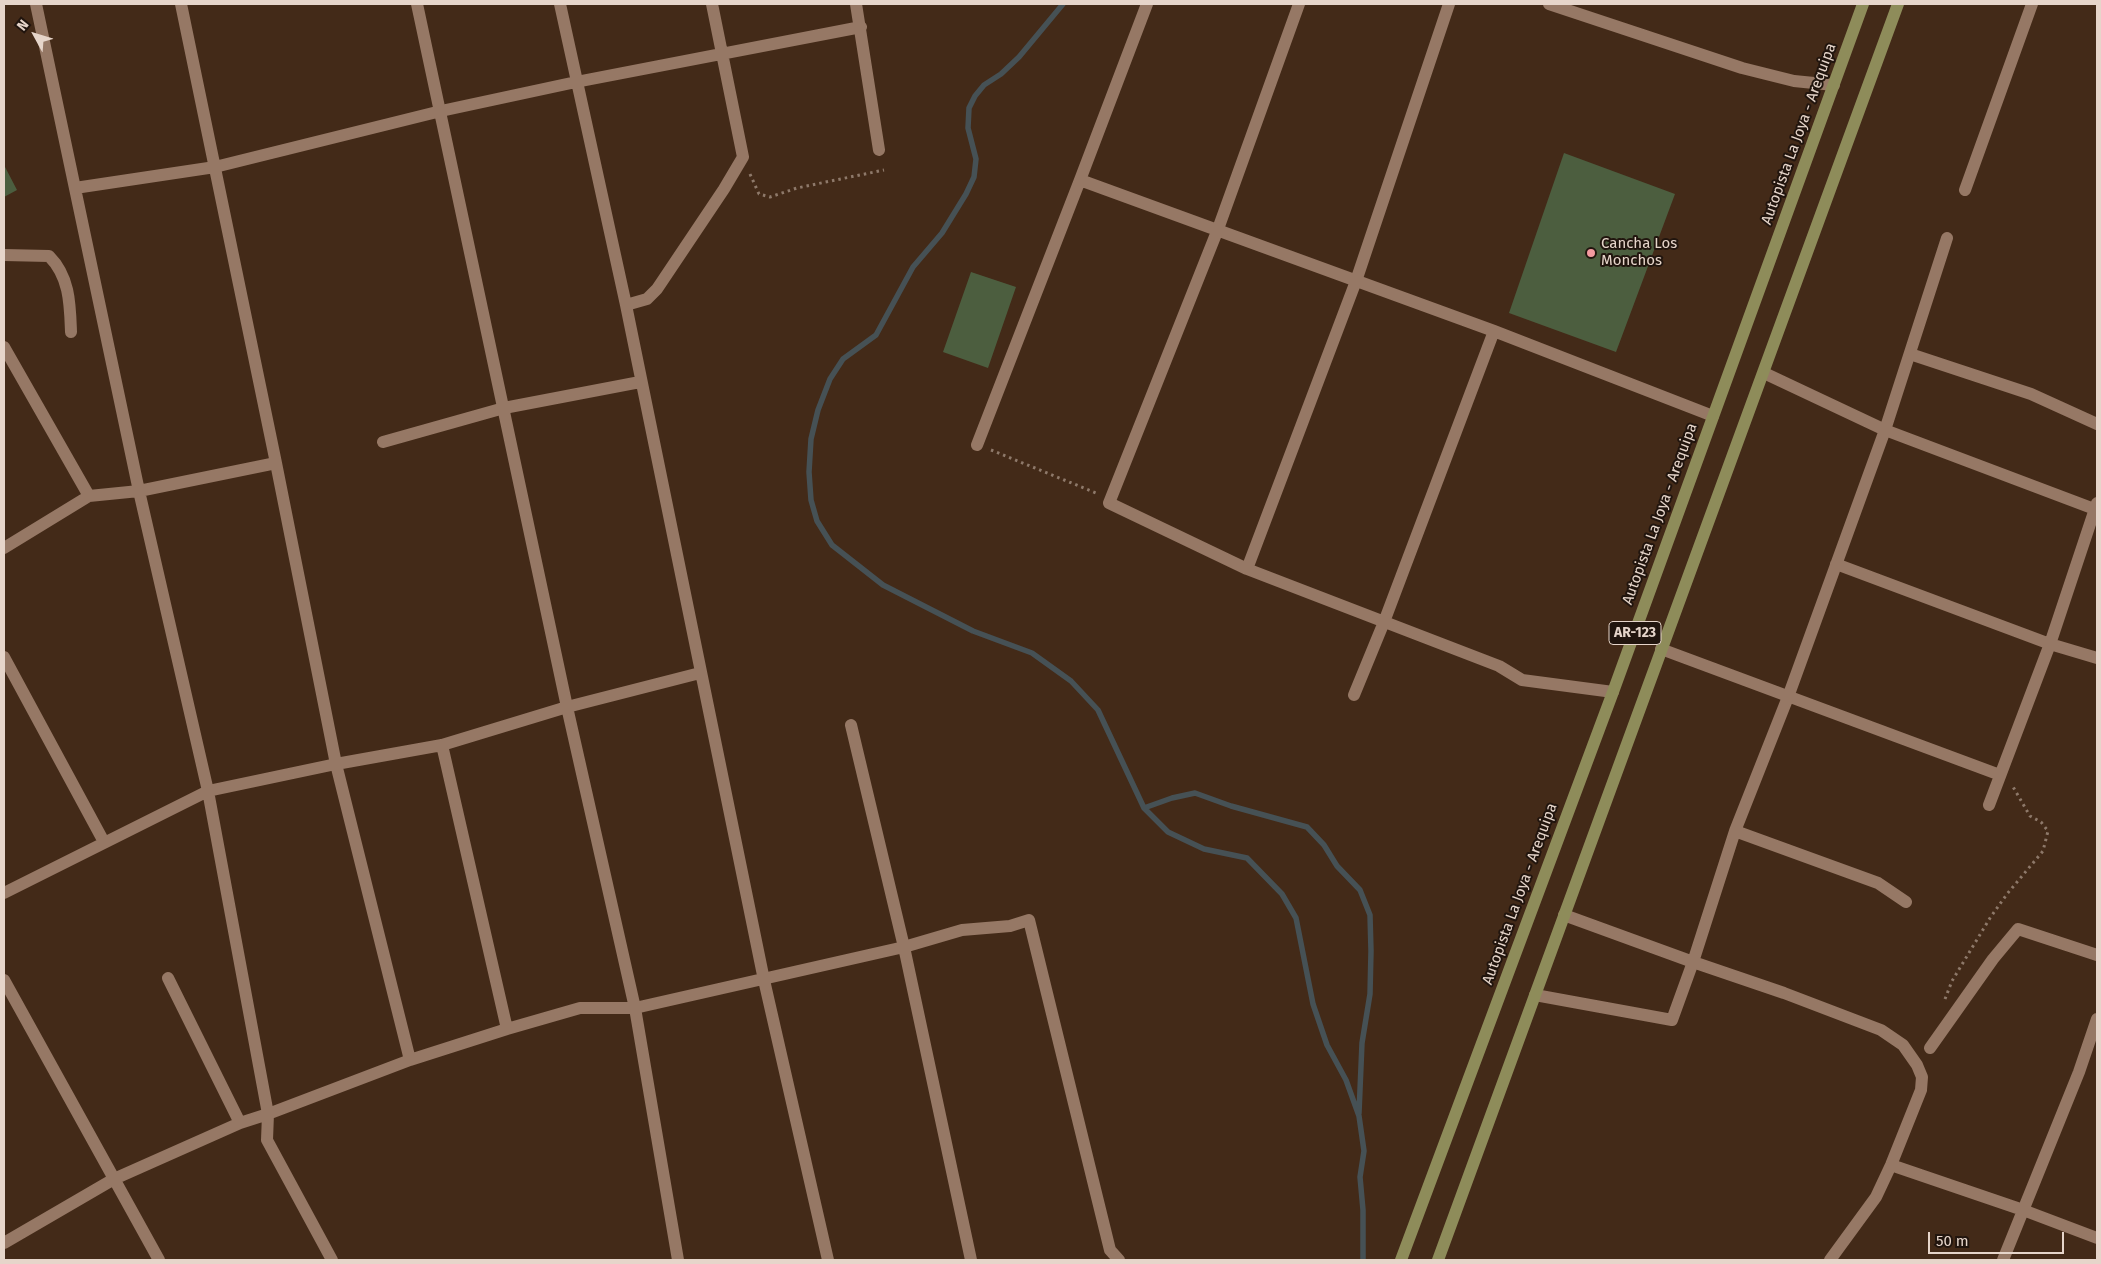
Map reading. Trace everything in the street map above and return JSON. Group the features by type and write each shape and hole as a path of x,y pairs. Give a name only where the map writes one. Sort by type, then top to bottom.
{"main road":[{"name":"Autopista La Joya - Arequipa","path":"1401,1260 1613,692 1863,4"},
{"name":"AR-123","path":"1438,1260 1898,4"}],"street":[{"path":"36,4 139,490 208,790 268,1114 267,1140 332,1260"},
{"path":"181,4 276,462 336,764 410,1060"},
{"path":"418,4 567,707 635,1008 678,1260"},
{"path":"560,4 626,306 640,382 764,980 828,1260"},
{"path":"626,306 647,299 658,289 724,189 742,157 712,4"},
{"path":"856,4 879,150"},
{"path":"977,445 1147,4"},
{"path":"1299,4 1218,229 1109,503 1247,569 1498,666 1522,680 1613,692"},
{"path":"1247,569 1356,281 1449,4"},
{"path":"1549,4 1742,68 1794,81 1834,86"},
{"path":"1965,190 2032,4"},
{"path":"75,188 215,167 442,111 576,82 861,27"},
{"path":"1080,180 1494,331 1713,416"},
{"path":"1535,995 1672,1020 1693,962 1735,831 1788,697 1885,430 1947,238"},
{"path":"4,255 49,256 58,265 70,303 71,332"},
{"path":"1354,695 1384,622 1494,331"},
{"path":"4,347 89,496"},
{"path":"1910,354 2031,394 2097,424"},
{"path":"1764,373 1885,430 2096,508 2050,644 1989,805"},
{"path":"383,442 504,408 640,382"},
{"path":"4,548 89,496 139,490 276,462"},
{"path":"1836,564 2050,644 2097,658"},
{"path":"1661,649 2000,775"},
{"path":"4,657 104,842"},
{"path":"4,893 208,790 442,745 567,707 700,673"},
{"path":"851,726 904,947 971,1260"},
{"path":"442,745 506,1029"},
{"path":"1735,831 1878,883 1906,902"},
{"path":"1564,915 1784,993 1881,1030 1903,1045 1922,1077 1921,1090 1891,1166 1876,1197 1830,1260"},
{"path":"4,1243 114,1179 240,1123 410,1060 506,1029 580,1008 635,1008 904,947 962,930 1010,926 1029,920 1110,1250 1119,1260"},
{"path":"1930,1048 1993,959 2018,929 2097,955"},
{"path":"168,978 240,1123"},
{"path":"4,980 159,1260"},
{"path":"2003,1260 2079,1072 2097,1019"},
{"path":"1891,1166 2023,1210 2097,1238"}],"path":[{"path":"742,157 759,194 770,197 797,188 884,170"},
{"path":"977,445 1094,492 1109,503"},
{"path":"1943,1004 1952,981 1990,918 2006,894 2043,851 2048,831 2042,822 2030,816 2013,785 2000,775"}],"green space":[{"name":"Cancha Los Monchos","path":"1564,153 1675,194 1616,352 1509,313"},
{"path":"4,165 17,190 4,197"},
{"path":"971,272 1016,287 988,368 943,352"}],"waterway":[{"path":"1063,4 1019,57 1001,74 984,85 975,96 969,108 968,128 976,159 974,177 966,194 942,233 913,267 876,335 843,359 830,379 818,410 811,439 809,472 811,500 817,521 832,545 883,585 973,631 1032,653 1071,681 1098,710 1144,808 1168,832 1204,849 1247,858 1282,894 1296,918 1313,1004 1327,1045 1346,1080 1359,1116 1364,1151 1360,1177 1363,1210 1363,1260"},
{"path":"1144,808 1172,798 1195,793 1231,806 1307,827 1324,845 1337,866 1360,890 1370,915 1371,951 1370,994 1362,1043 1359,1113"}],"place":[{"name":"Cancha Los Monchos","path":"1591,253"}]}
